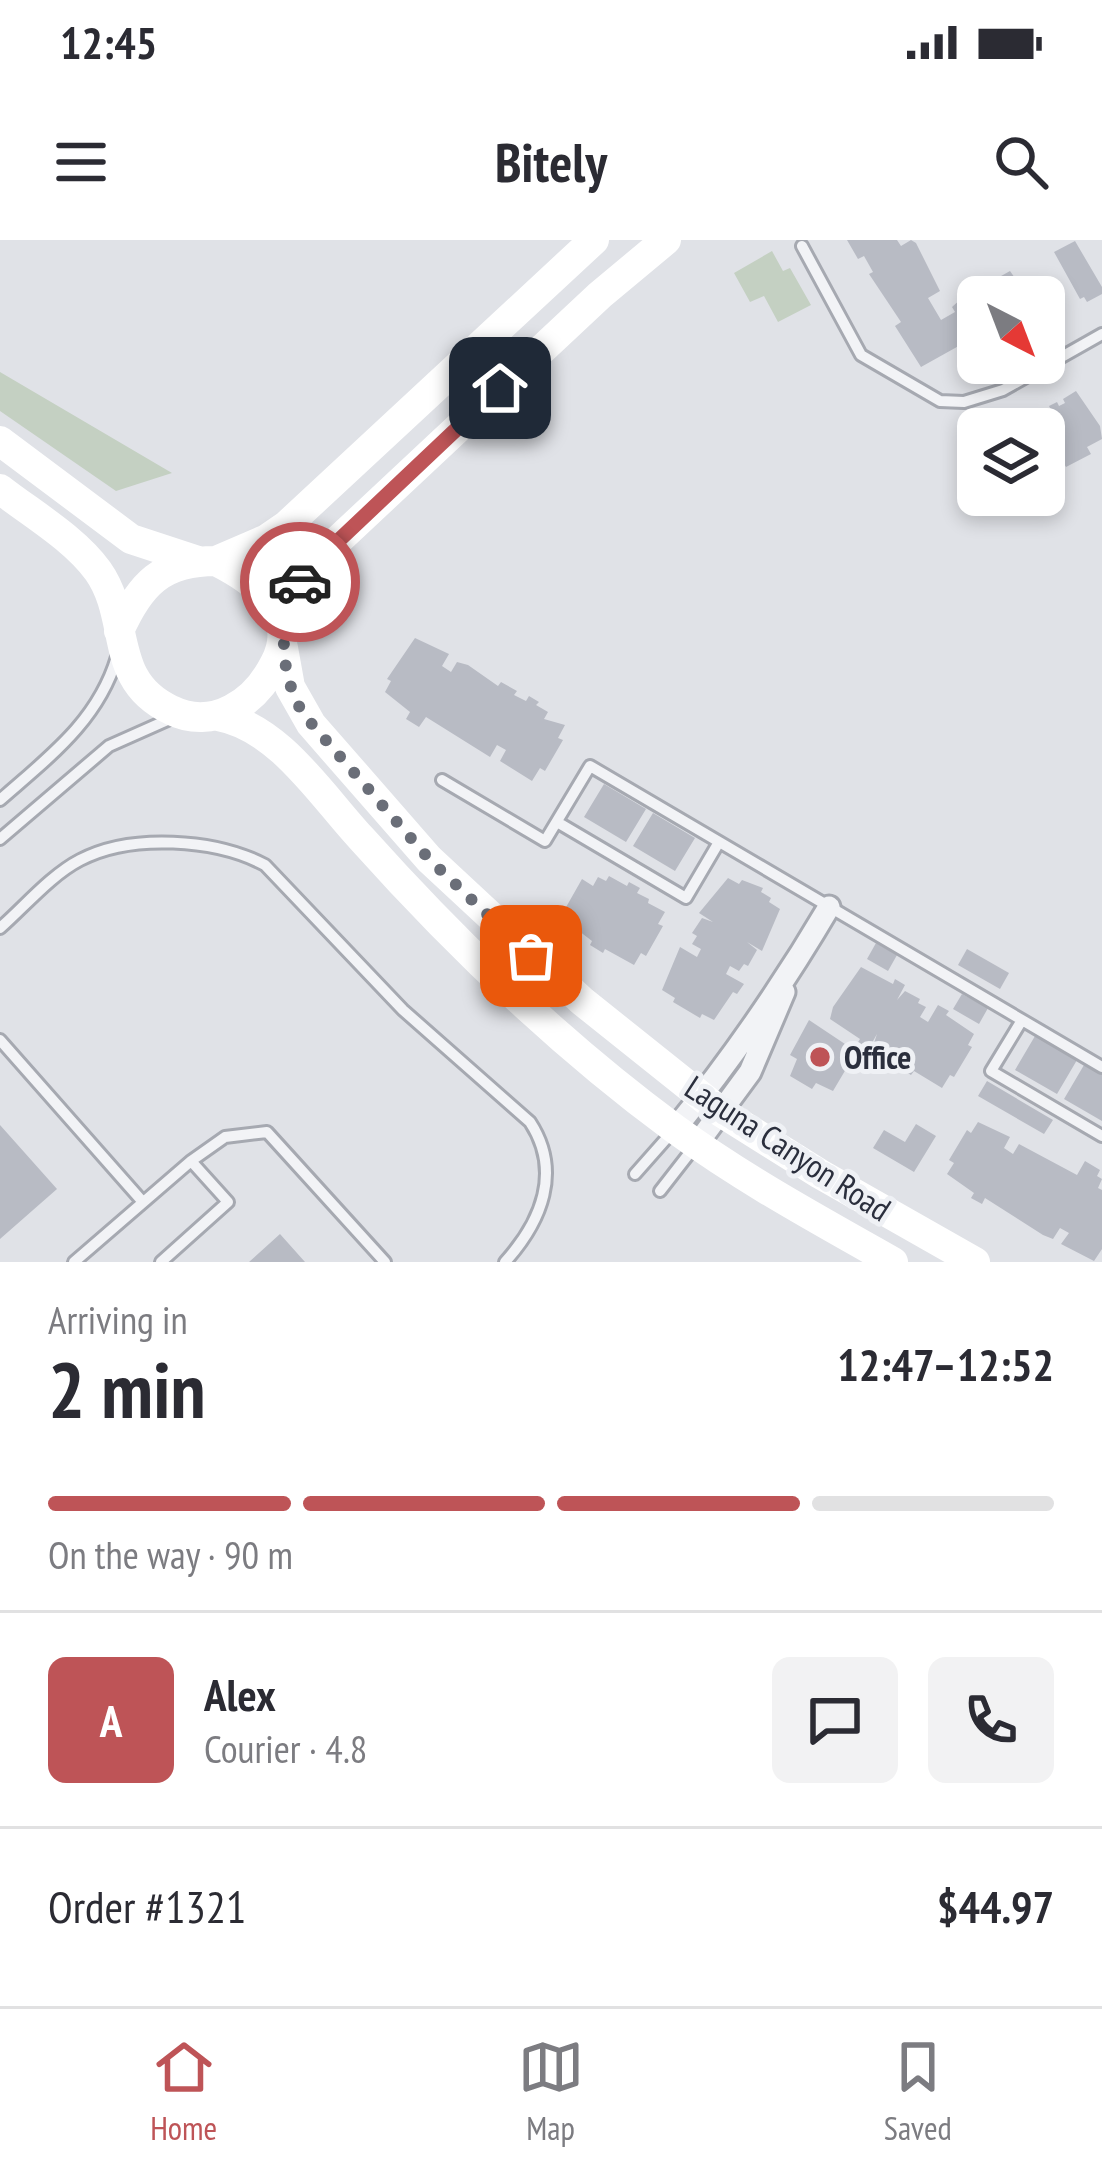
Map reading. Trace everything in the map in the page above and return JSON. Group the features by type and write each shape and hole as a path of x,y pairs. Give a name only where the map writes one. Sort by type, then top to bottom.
{"main road":[{"path":"120,639 131,604 147,584 165,569 207,561 267,539 286,526 594,240"},
{"path":"0,489 88,560 112,596 134,679 155,703 181,715 218,716 243,703 266,681 284,637 295,591 318,560 600,295 665,240"},
{"path":"0,441 131,539 207,561 260,586 284,637"},
{"name":"Laguna Canyon Road","path":"284,637 290,687 304,715 429,859 582,1001 711,1104 820,1174 975,1262"},
{"name":"Laguna Canyon Road","path":"218,716 250,728 281,750 449,931 526,1004 686,1136 783,1202 893,1262"}],"street":[{"path":"686,1136 711,1104 750,1072 792,969 829,907"}],"lane":[{"path":"802,246 861,355 940,401 964,402 1003,390 1102,334"},
{"path":"0,800 86,720 111,679 120,639"},
{"path":"0,839 109,746 181,715"},
{"path":"442,781 545,841 590,766 1102,1067"},
{"path":"557,822 686,898 719,842"},
{"path":"0,928 76,862 108,849 191,846 241,852 265,866 404,1010 530,1121 544,1144 548,1182 534,1221 505,1262"},
{"path":"1022,1020 991,1071 1102,1136"},
{"path":"0,1040 142,1201"},
{"path":"74,1262 191,1160 225,1137 267,1132 385,1262"},
{"path":"635,1174 686,1136"},
{"path":"660,1191 686,1136"},
{"path":"161,1262 228,1202 191,1160"}],"green space":[{"path":"772,251 783,271 790,268 811,305 778,322 764,296 750,302 734,273"},
{"path":"0,372 172,473 116,491 0,411"}],"building":[{"path":"847,240 897,240 901,246 911,240 916,243 940,291 928,298 941,320 955,312 952,307 957,302 957,347 921,367 895,326 901,322 869,274 873,272 864,256 858,259"},
{"path":"1075,241 1102,287 1102,294 1087,302 1080,299 1054,252"},
{"path":"1076,391 1100,426 1102,439 1087,447 1091,454 1066,467 1065,408 1049,406 1065,403 1063,399"},
{"path":"415,638 449,654 442,666 451,672 457,662 468,665 498,686 501,682 517,691 514,695 539,702 536,705 548,712 544,719 565,725 558,738 563,740 545,771 540,768 532,781 500,761 506,750 497,745 490,757 426,717 419,727 406,719 410,712 385,692 391,681 387,679"},
{"path":"604,784 646,809 626,842 584,817"},
{"path":"653,813 695,838 675,871 633,846"},
{"path":"609,876 640,888 637,893 665,912 658,924 663,926 646,956 641,953 634,965 590,945 592,941 570,924 576,915 565,909 582,879 593,886 598,877 606,881"},
{"path":"728,878 763,888 769,902 780,909 762,951 747,942 757,950 748,966 744,964 739,971 730,966 726,974 744,984 737,994 733,992 714,1020 702,1014 700,1018 662,990 680,947 697,957 701,949 692,944 697,936 692,933 702,918 713,922 699,913"},
{"path":"876,943 897,955 888,971 867,959"},
{"path":"967,949 1009,973 1000,989 958,965"},
{"path":"861,967 893,984 895,979 905,985 897,1000 905,991 920,999 918,1003 926,1007 920,1017 928,1022 938,1005 974,1034 968,1045 972,1047 942,1088 914,1071 911,1075 901,1069 911,1051 903,1047 897,1055 889,1051 887,1055 873,1046 877,1034 868,1050 830,1019"},
{"path":"962,994 988,1008 979,1024 953,1009"},
{"name":"Office","path":"809,1020 851,1048 844,1060 849,1064 833,1091 816,1083 812,1089 790,1076 797,1059 790,1055"},
{"path":"1035,1036 1077,1060 1057,1094 1015,1070"},
{"path":"1084,1065 1102,1075 1102,1121 1064,1099"},
{"path":"987,1081 1053,1120 1044,1134 978,1096"},
{"path":"978,1122 1010,1137 1004,1148 1013,1154 1019,1144 1077,1175 1085,1161 1100,1170 1102,1249 1094,1261 1061,1244 1069,1233 1060,1228 1053,1239 1043,1235 985,1198 982,1204 971,1198 974,1193 947,1174 954,1163 949,1160 967,1130 971,1133"},
{"path":"916,1124 936,1136 914,1172 873,1148 884,1130 905,1142"},
{"path":"0,1125 57,1189 0,1239"},
{"path":"280,1234 305,1262 249,1262"}],"way so far":[{"path":"300,582 284,626 283,648 290,687 304,715 429,859 531,956"}],"place":[{"name":"Office","path":"820,1057"}],"route":[{"path":"300,582 500,388"}]}
